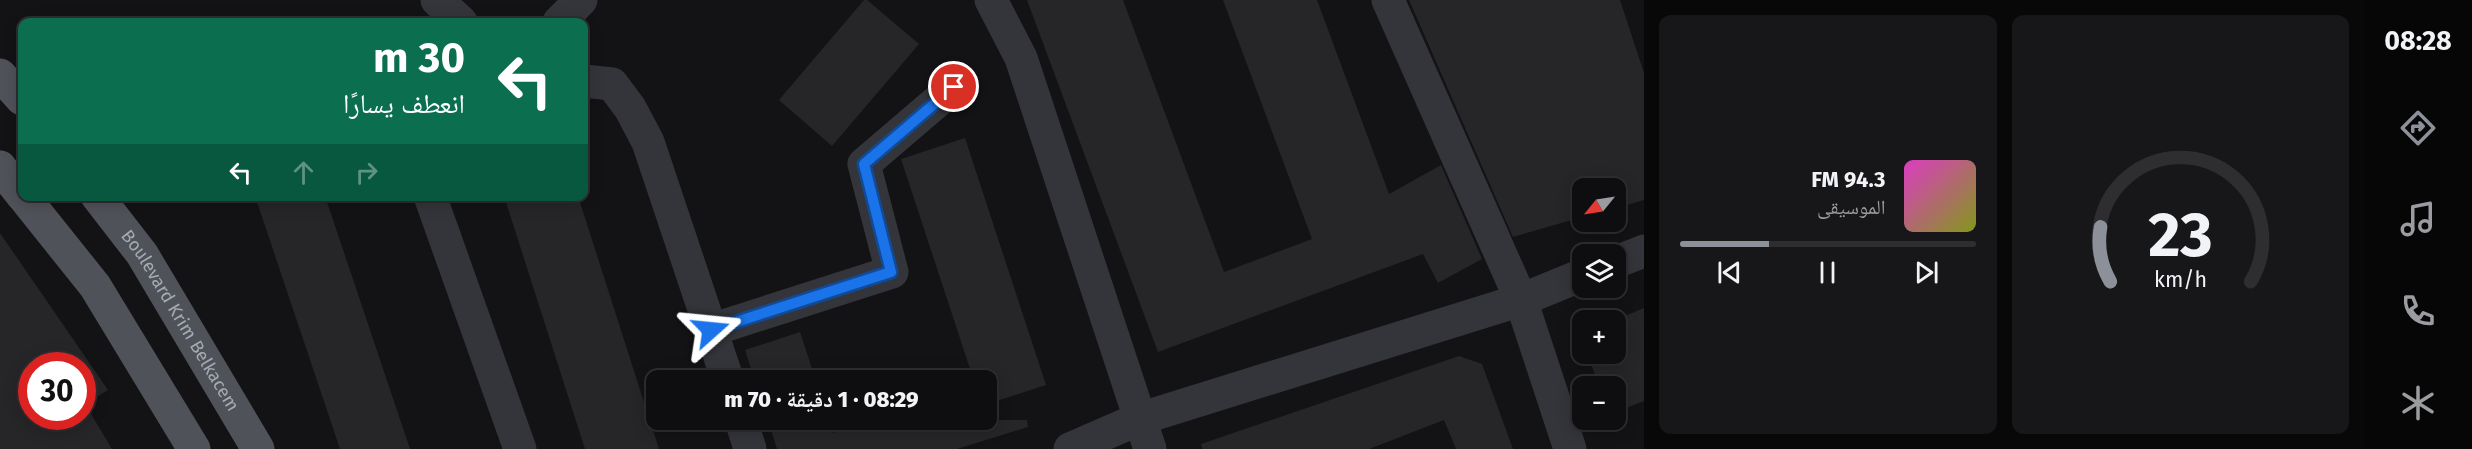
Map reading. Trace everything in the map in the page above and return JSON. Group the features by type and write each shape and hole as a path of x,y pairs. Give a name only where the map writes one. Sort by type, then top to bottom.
{"main road":[{"path":"0,75 18,95"},
{"path":"0,167 18,190"},
{"path":"27,201 95,286 194,449"},
{"name":"Boulevard Krim Belkacem","path":"102,201 142,254 258,449"}],"street":[{"path":"437,0 457,18"},
{"path":"563,18 581,0"},
{"path":"991,0 1021,58 1145,434"},
{"path":"1388,0 1521,300 1570,449"},
{"path":"588,81 612,84 630,108 648,142 724,370"},
{"path":"711,330 891,272 864,164 954,87"},
{"path":"432,201 520,449"},
{"path":"1626,258 1644,251"},
{"path":"1070,449 1145,434 1521,300 1572,279"},
{"path":"744,430 750,449"}],"building":[{"path":"864,0 867,0 919,44 832,146 779,100"},
{"path":"1027,0 1123,0 1224,272 1312,239 1223,0 1317,0 1389,194 1441,165 1482,259 1438,283 1423,254 1158,352"},
{"path":"1409,0 1620,0 1644,73 1644,200 1626,205 1626,178 1572,178 1572,220 1513,237"},
{"path":"965,138 1046,385 997,401 997,370 970,370 901,159"},
{"path":"257,201 327,201 410,449 340,449"},
{"path":"506,201 580,201 646,408 646,430 653,430 659,449 585,449"},
{"path":"0,233 82,352 18,352 18,430 96,430 96,422 112,449 0,449"},
{"path":"1644,308 1644,401 1626,408 1626,376 1596,376 1591,364 1626,364 1626,316"},
{"path":"800,332 812,370 751,370 745,350"},
{"path":"1459,356 1482,364 1513,449 1456,449 1444,420 1369,449 1202,449 1201,444"},
{"path":"96,373 108,390 96,397"},
{"path":"997,420 1027,420 1028,427 957,449 777,449 771,430 832,430 833,433 842,430 997,430"}],"route":[{"path":"711,330 891,272 864,164 954,87"}]}
